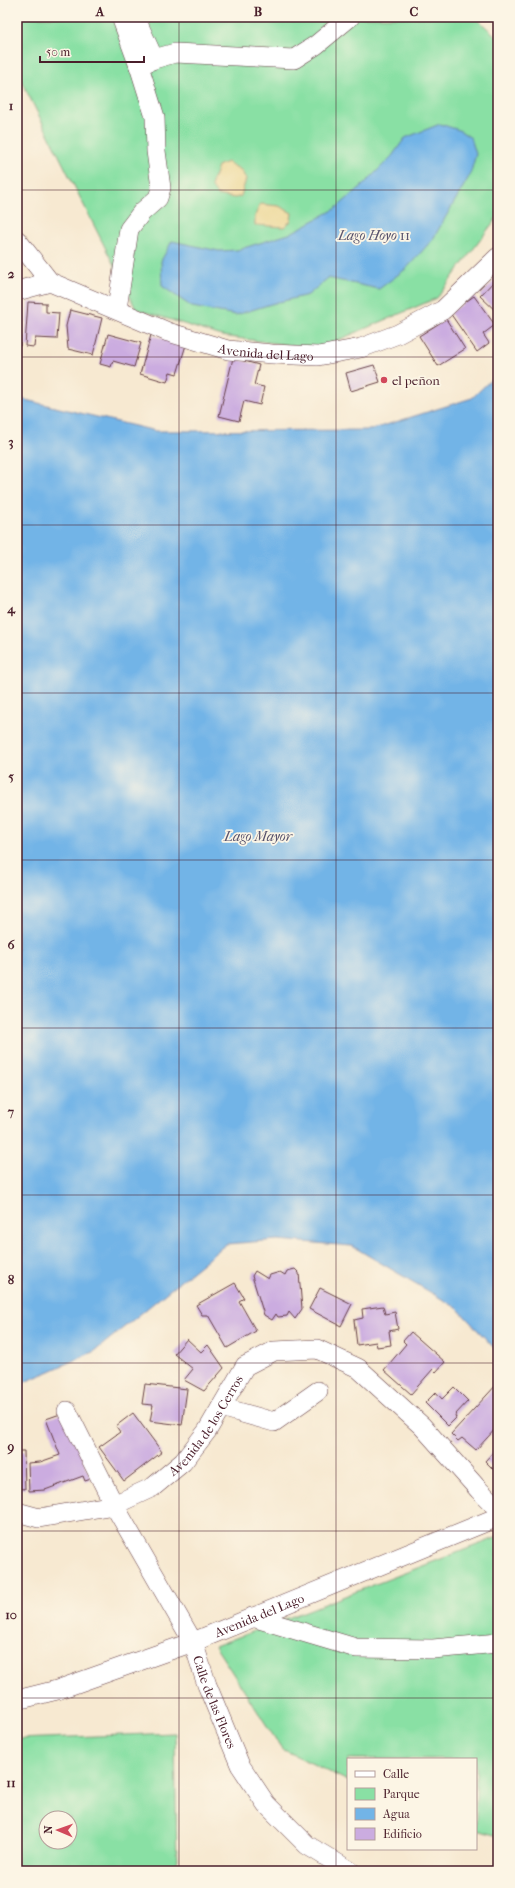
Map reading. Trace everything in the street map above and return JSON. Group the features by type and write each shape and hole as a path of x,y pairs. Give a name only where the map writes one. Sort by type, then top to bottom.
{"street":[{"path":"121,17 146,62"},
{"path":"117,309 129,229 142,212 158,198 161,188 156,151 155,117 146,62 135,17"},
{"path":"146,62 175,53 294,60 316,45 350,17"},
{"path":"17,240 50,282 17,291"},
{"name":"Avenida del Lago","path":"50,282 117,309 168,332 228,350 318,356 361,348 398,334 443,310 498,257"},
{"name":"Avenida de los Cerros","path":"17,1512 39,1518 114,1505 153,1487 183,1462 207,1431 245,1366 274,1351 317,1349 358,1368 422,1426 498,1509"},
{"path":"220,1408 274,1422 318,1391"},
{"name":"Calle de las Flores","path":"68,1411 114,1505 193,1642 207,1685 240,1765 266,1804 307,1845 345,1870"},
{"name":"Avenida del Lago","path":"17,1700 57,1690 193,1642 498,1517"},
{"path":"252,1617 356,1648 433,1649 498,1643"}],"green space":[{"path":"17,17 475,17 498,38 498,216 437,298 317,349 222,336 136,309 17,72"},
{"path":"498,1537 498,1836 477,1830 477,1758 347,1758 347,1781 282,1749 215,1646"},
{"path":"175,1733 177,1871 17,1871 17,1739"}],"sand":[{"path":"227,162 241,170 246,179 241,196 235,198 217,195 211,186 218,166"},
{"path":"260,204 279,206 292,213 291,221 284,227 255,225 255,216"}],"water":[{"name":"Lago Hoyo 11","path":"440,124 459,130 471,138 476,154 470,175 433,239 407,268 379,289 328,278 308,295 271,304 236,315 192,307 162,286 161,261 172,241 219,251 237,250 289,234 335,209 362,186 392,156 405,138"},
{"name":"Lago Mayor","path":"498,373 498,1352 457,1308 352,1246 278,1240 226,1244 95,1351 25,1382 17,1377 17,398 156,431 370,430 472,398"}],"building":[{"path":"496,279 498,282 498,313 480,296"},
{"path":"474,296 495,325 483,334 489,343 477,352 450,313"},
{"path":"28,302 46,303 46,312 59,313 57,339 35,338 34,347 25,346"},
{"path":"70,310 102,318 93,355 68,349 66,326"},
{"path":"17,316 20,316 20,346 17,346"},
{"path":"446,319 465,349 438,366 419,336"},
{"path":"108,334 141,343 134,367 113,361 111,367 100,364"},
{"path":"151,335 186,345 177,374 170,372 167,382 140,374"},
{"path":"233,358 259,365 254,385 264,387 260,405 244,401 239,421 219,416"},
{"path":"374,365 380,382 351,391 346,373"},
{"path":"295,1269 299,1273 302,1309 295,1319 289,1312 287,1316 278,1317 276,1314 272,1320 264,1315 252,1276 255,1271 268,1279 270,1275 280,1272 285,1275 287,1271"},
{"path":"235,1283 244,1298 239,1301 256,1331 227,1348 208,1315 202,1315 196,1305"},
{"path":"320,1288 352,1304 341,1326 309,1309"},
{"path":"383,1306 385,1314 395,1312 398,1329 389,1331 391,1345 377,1347 376,1342 357,1345 354,1320 363,1318 362,1309"},
{"path":"411,1332 445,1362 436,1372 433,1369 411,1394 384,1370 406,1344 403,1341"},
{"path":"187,1339 201,1352 208,1345 224,1368 204,1391 184,1380 193,1369 174,1354"},
{"path":"498,1383 498,1426 476,1450 462,1438 458,1441 451,1434"},
{"path":"145,1384 187,1389 182,1425 150,1421 153,1405 142,1404"},
{"path":"454,1387 468,1401 455,1415 456,1418 448,1426 425,1403 436,1392 442,1399"},
{"path":"66,1412 91,1479 85,1481 83,1476 45,1490 29,1491 28,1463 40,1462 60,1455 46,1419"},
{"path":"133,1413 162,1452 124,1481 99,1447 120,1432 116,1426"},
{"path":"498,1447 498,1474 485,1461"},
{"path":"17,1451 24,1451 25,1489 17,1488"}],"place":[{"name":"el peñon","path":"384,380"}]}
